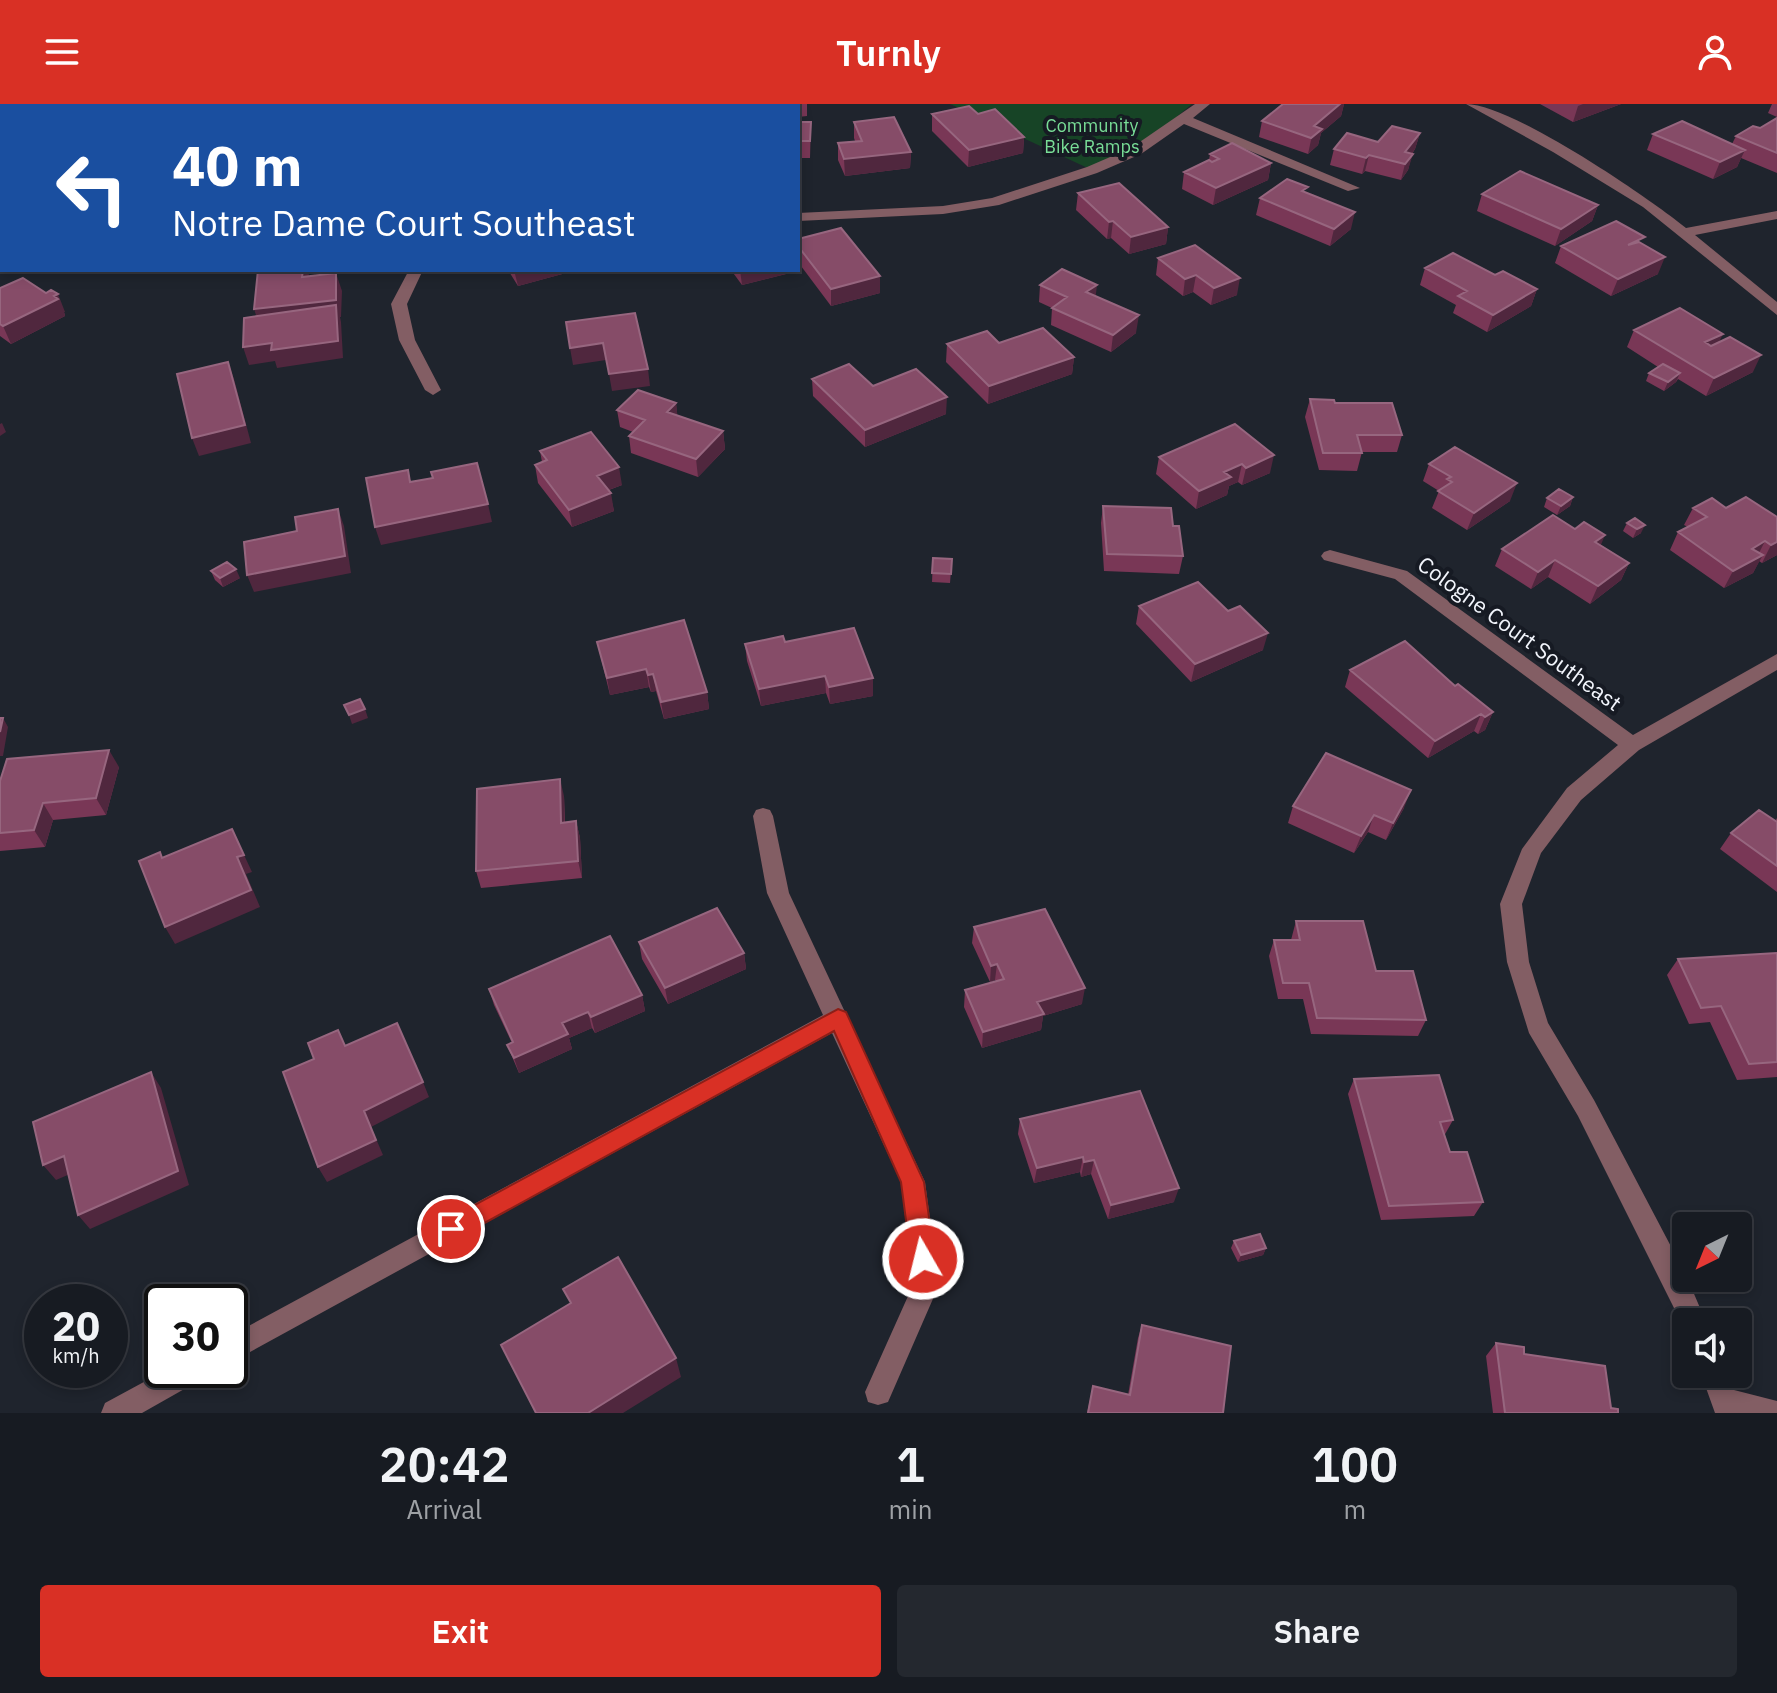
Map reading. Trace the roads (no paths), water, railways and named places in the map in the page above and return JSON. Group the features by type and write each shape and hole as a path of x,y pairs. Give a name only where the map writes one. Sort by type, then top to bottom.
{"street":[{"path":"800,217 943,210 994,202 1092,170 1136,151 1204,104"},
{"path":"1472,104 1558,149 1648,204 1777,310"},
{"path":"1182,118 1353,188"},
{"path":"1684,233 1777,215"},
{"path":"415,272 399,304 407,340 433,390"},
{"name":"Cologne Court Southeast","path":"1330,556 1401,575 1632,745"},
{"path":"1687,1308 1586,1108 1537,1026 1518,962 1511,904 1532,849 1574,794 1632,745 1777,661"},
{"path":"763,816 778,893 913,1182 926,1285 878,1392"},
{"path":"248,1340 838,1018"},
{"path":"115,1413 160,1388"},
{"path":"1719,1388 1727,1408 1774,1413"}],"park label":[{"name":"Community Bike Ramps","path":"1092,135"}]}
